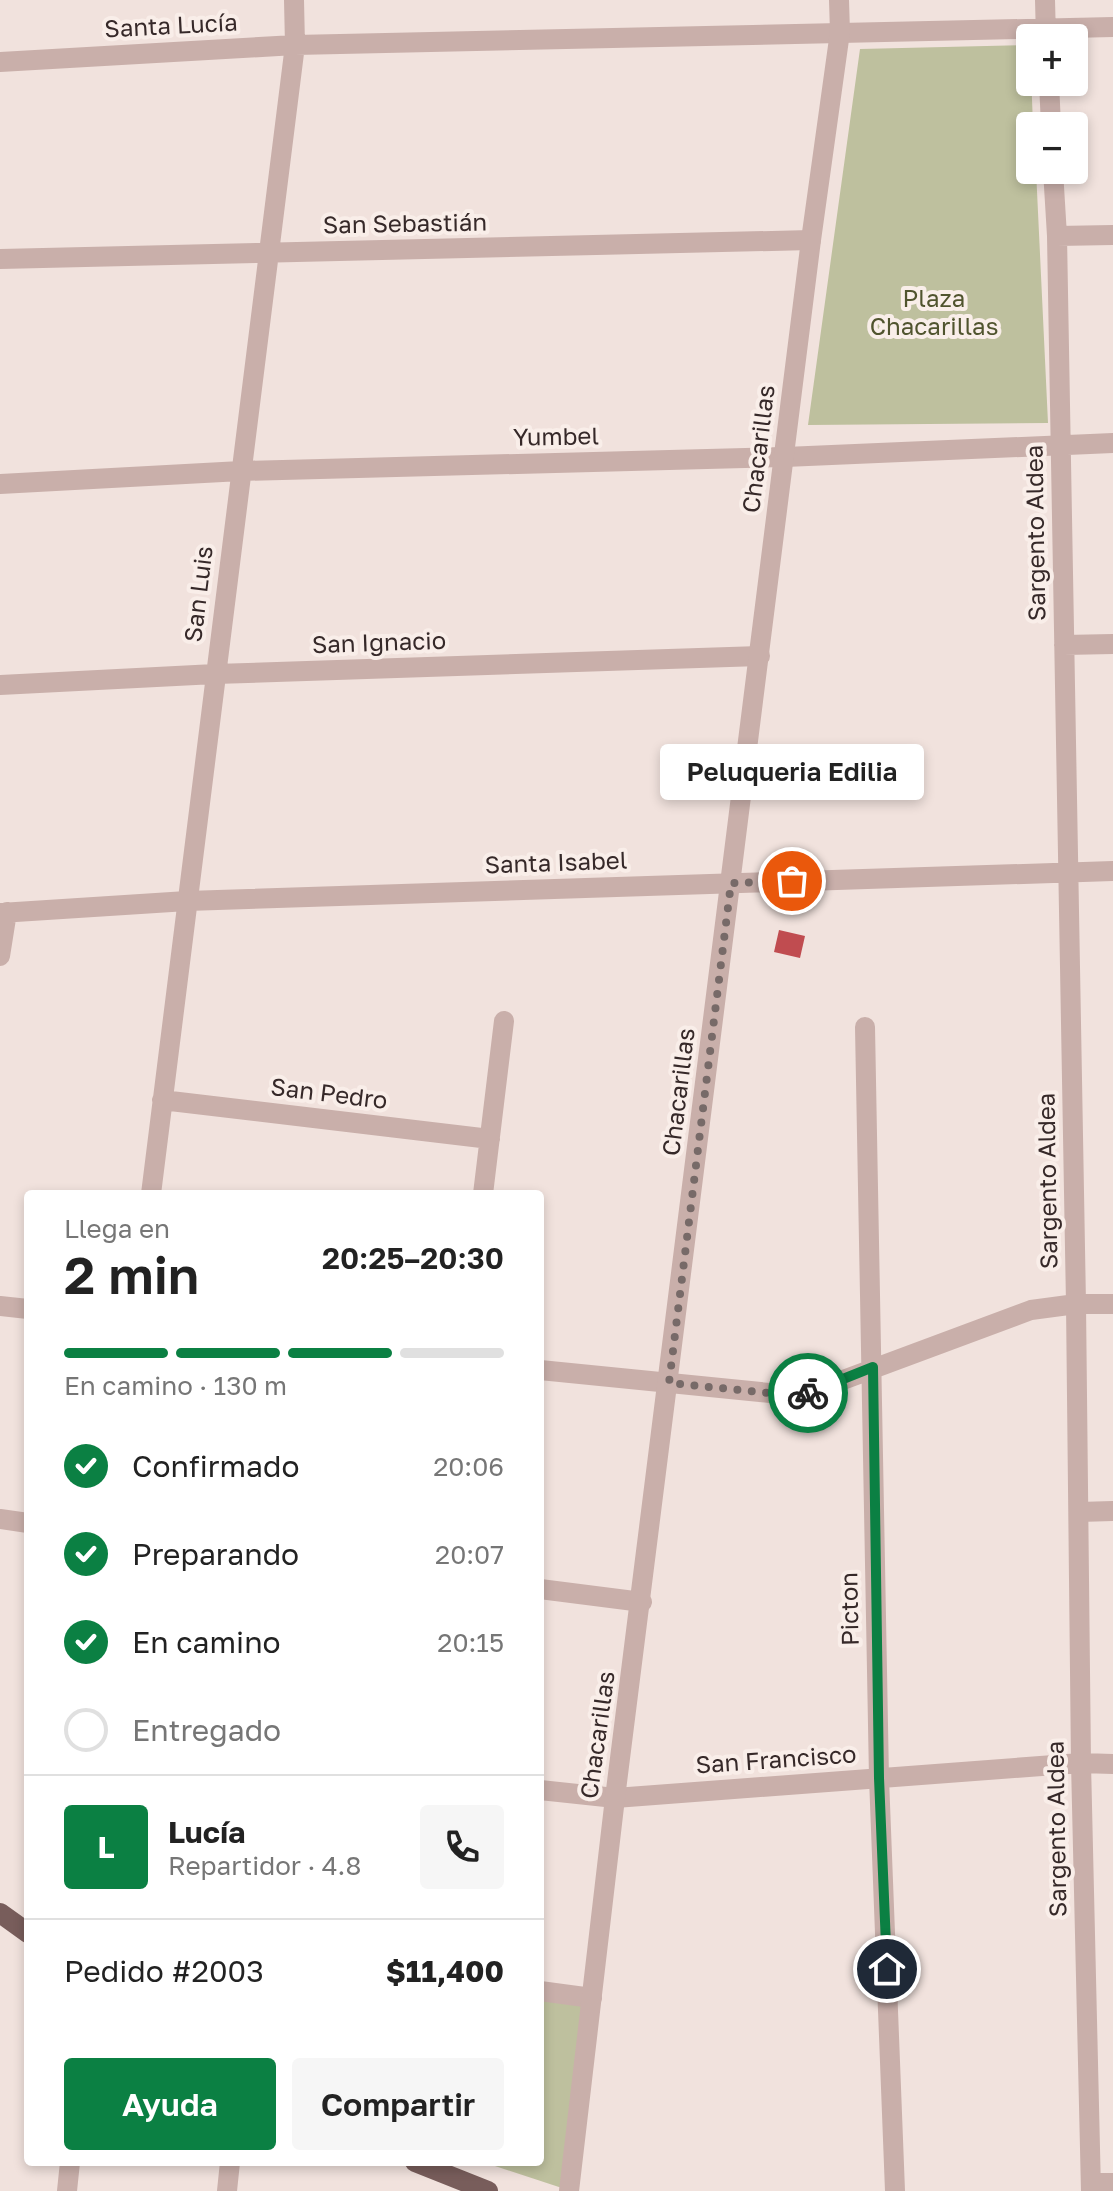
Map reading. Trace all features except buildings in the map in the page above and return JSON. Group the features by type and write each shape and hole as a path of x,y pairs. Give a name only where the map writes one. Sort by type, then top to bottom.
{"main road":[{"path":"0,1913 24,1930"},
{"path":"425,2166 488,2191"}],"street":[{"name":"San Luis","path":"151,1190 295,45 294,0"},
{"name":"Chacarillas","path":"569,2191 615,1798 811,240 840,32 839,0"},
{"path":"1045,0 1046,24"},
{"name":"Santa Lucía","path":"1088,29 1113,27"},
{"name":"Santa Lucía","path":"0,62 295,45 840,32 1016,33"},
{"name":"Sargento Aldea","path":"1054,184 1091,2187"},
{"path":"1057,236 1113,235"},
{"name":"San Sebastián","path":"0,259 811,240"},
{"name":"Yumbel","path":"0,484 241,471 785,457 1113,443"},
{"path":"1064,645 1113,644"},
{"name":"San Ignacio","path":"0,685 215,674 760,656"},
{"name":"Santa Isabel","path":"3,912 187,901 1113,871"},
{"path":"0,956 3,912"},
{"path":"484,1190 504,1021"},
{"name":"Picton","path":"865,1027 879,1778 895,2191"},
{"name":"San Pedro","path":"162,1100 490,1139"},
{"path":"544,1370 800,1396 1031,1310 1076,1304 1113,1304"},
{"path":"0,1306 24,1309"},
{"path":"1079,1512 1113,1511"},
{"path":"0,1519 24,1522"},
{"path":"544,1590 642,1602"},
{"name":"San Francisco","path":"544,1790 615,1798 1081,1763 1113,1764"},
{"path":"544,1992 592,1998"},
{"path":"67,2191 70,2166"},
{"path":"227,2191 230,2166"},
{"path":"1091,2187 1113,2183"}],"green space":[{"name":"Plaza Chacarillas","path":"1016,45 1016,96 1032,96 1032,112 1016,112 1016,184 1037,184 1048,423 808,425 860,49"},
{"path":"544,2000 587,2005 565,2189 495,2166 544,2166"}],"way so far":[{"path":"792,881 731,883 669,1383 800,1396 808,1393"}],"place":[{"name":"Peluqueria Edilia","path":"792,881"}],"route":[{"path":"808,1393 873,1367 879,1778 887,1969"}]}
